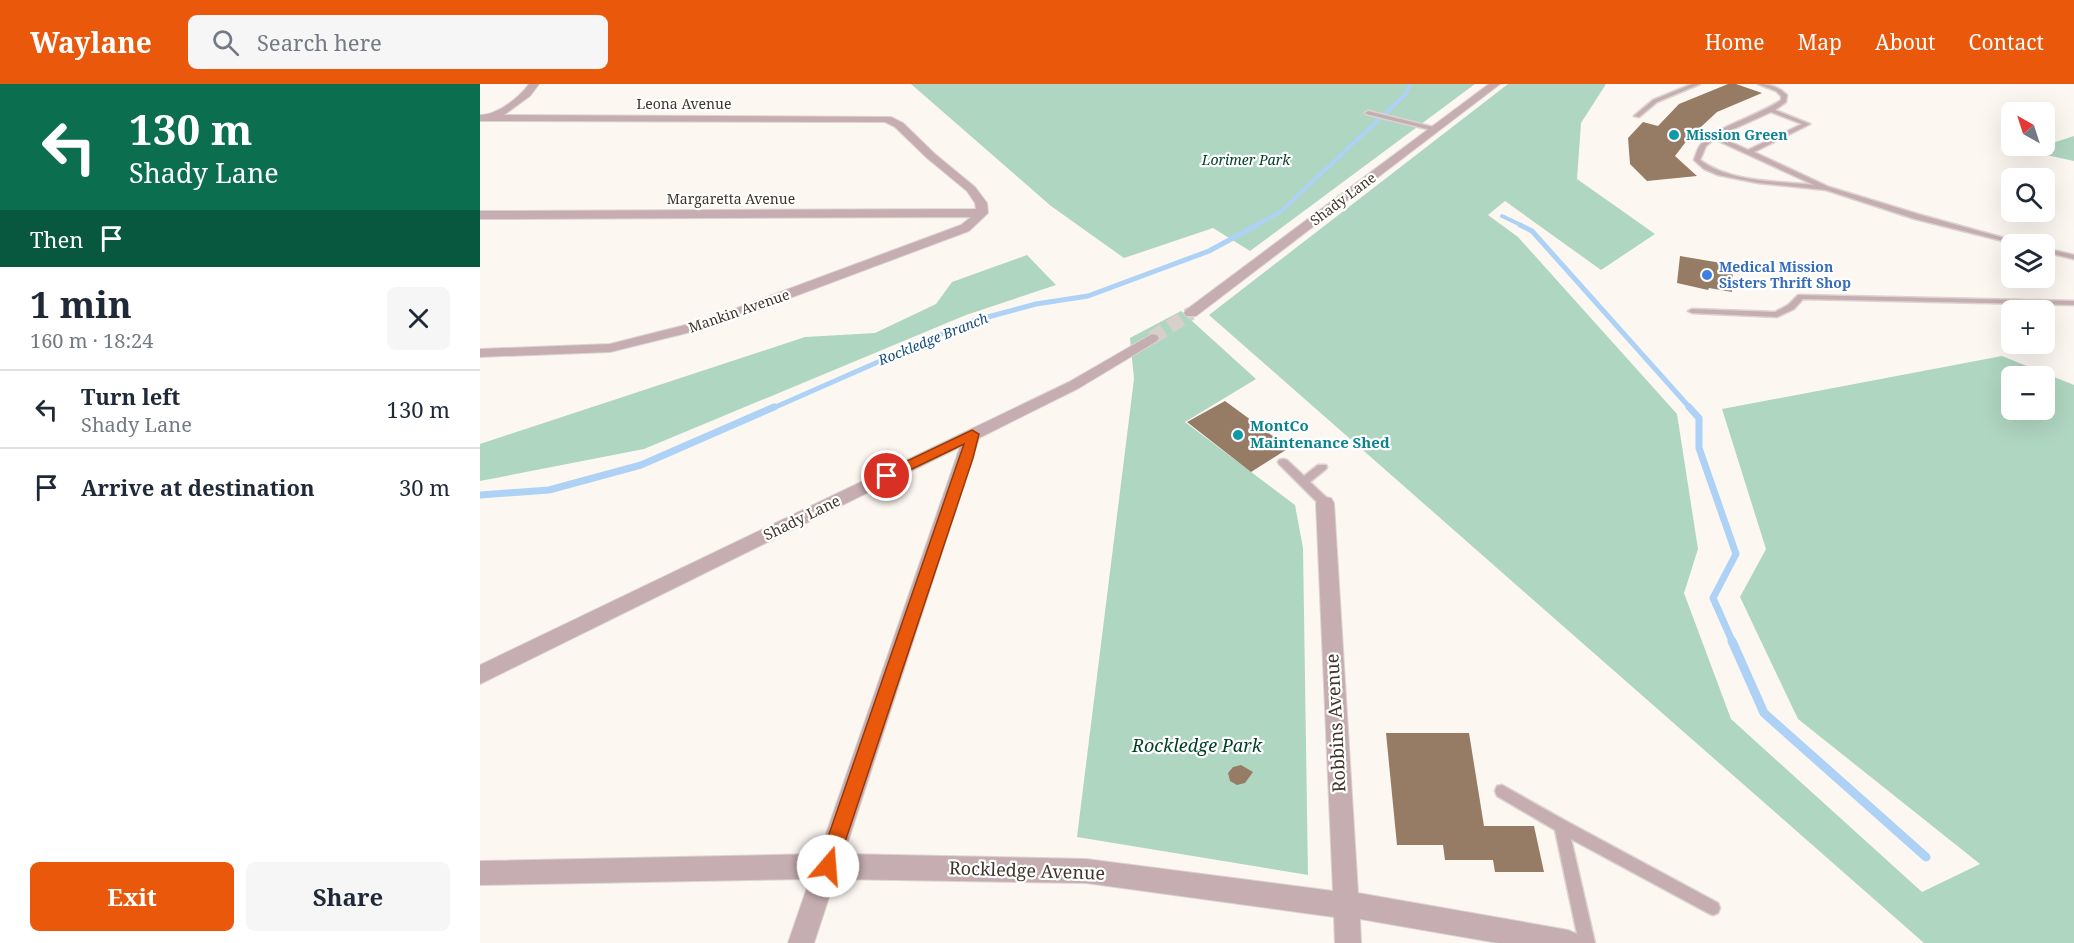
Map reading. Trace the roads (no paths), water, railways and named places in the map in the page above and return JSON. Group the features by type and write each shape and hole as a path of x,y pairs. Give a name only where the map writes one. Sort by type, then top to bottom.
{"street":[{"path":"480,127 527,94 534,84"},
{"name":"Shady Lane","path":"1191,313 1496,84"},
{"name":"Leona Avenue","path":"480,118 887,119 899,125 931,156 971,189 981,203 982,213"},
{"name":"Margaretta Avenue","path":"480,215 982,213"},
{"name":"Mankin Avenue","path":"480,353 610,348 710,323 965,228 982,213"},
{"name":"Shady Lane","path":"480,675 1074,385 1152,338"},
{"path":"801,943 963,470 972,434"},
{"name":"Robbins Avenue","path":"1325,503 1348,943"},
{"name":"Rockledge Avenue","path":"480,873 828,866 1086,871 1311,902 1379,908 1568,943"}],"lane":[{"path":"1637,116 1655,101 1698,84"},
{"path":"1761,84 1778,90 1784,95 1784,101 1771,110 1713,136 1703,144 1697,160 1712,171 1728,176 1827,188"},
{"path":"1749,152 1807,124 1771,110"},
{"path":"1368,113 1435,129"},
{"path":"1713,136 1827,188 1918,217 2001,239"},
{"path":"2055,253 2074,257"},
{"path":"1692,311 1777,315 1791,307 1801,297 2074,303"},
{"path":"1283,462 1325,503"},
{"path":"1303,482 1322,467"},
{"path":"1502,791 1561,826 1713,908"},
{"path":"1561,826 1587,943"}],"waterway":[{"name":"Rockledge Branch","path":"1254,226 1279,213 1405,95 1410,84"},
{"path":"1502,216 1523,226"},
{"name":"Rockledge Branch","path":"771,409 969,322 1036,304 1088,296 1209,251 1257,225"},
{"path":"1520,225 1532,231 1691,409"},
{"name":"Rockledge Branch","path":"480,495 549,490 641,465 774,407"},
{"path":"1689,407 1699,418 1699,448 1736,554 1713,598 1733,643"},
{"path":"1732,641 1764,713 1926,857"}],"tunnel":[{"path":"1152,338 1191,313"}],"place":[{"name":"Mission Green","path":"1674,135"},
{"name":"Medical Mission Sisters Thrift Shop","path":"1707,275"},
{"name":"MontCo Maintenance Shed","path":"1238,435"}],"park label":[{"name":"Lorimer Park","path":"1246,160"},
{"name":"Rockledge Park","path":"1197,746"}]}
